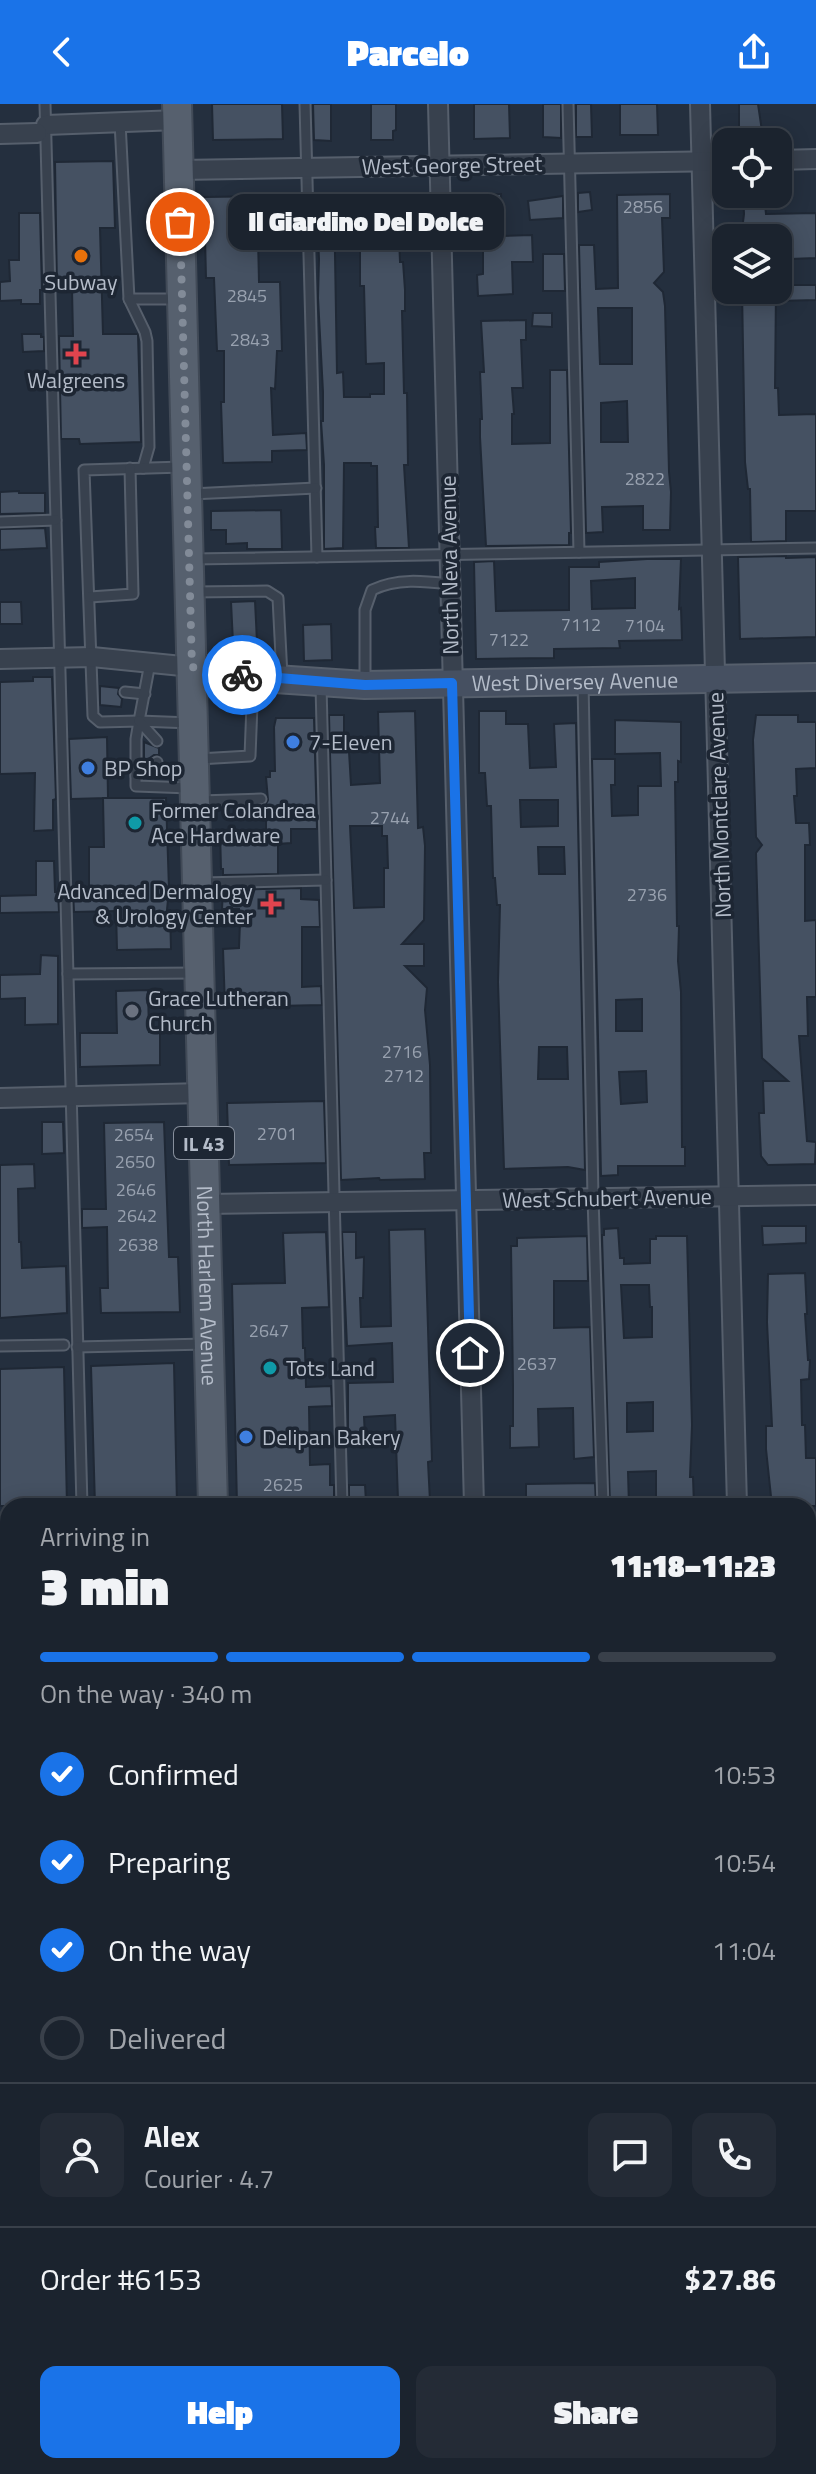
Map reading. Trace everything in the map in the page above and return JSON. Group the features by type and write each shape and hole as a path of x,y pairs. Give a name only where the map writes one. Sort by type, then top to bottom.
{"main road":[{"name":"North Harlem Avenue","path":"178,112 213,1498"},
{"name":"West Diversey Avenue","path":"192,667 282,679 365,685 816,677"}],"street":[{"name":"North Neva Avenue","path":"438,104 474,1498"},
{"name":"North Montclare Avenue","path":"700,104 737,1498"},
{"path":"0,134 120,122 178,112"},
{"path":"792,160 816,159"},
{"name":"West George Street","path":"179,170 712,162"},
{"name":"West Diversey Avenue","path":"0,659 92,657 192,667"},
{"path":"0,1098 203,1093"},
{"name":"West Schubert Avenue","path":"206,1204 816,1195"}],"lane":[{"path":"45,104 41,129 56,520 82,1498"},
{"path":"305,104 317,557"},
{"path":"568,104 579,552"},
{"path":"120,122 129,299 147,341 149,447 143,468"},
{"path":"129,299 182,299"},
{"path":"90,597 133,594 130,468"},
{"path":"194,723 100,722 93,716 97,689 92,657 84,470 143,468 187,480 316,488"},
{"path":"0,522 56,520"},
{"path":"189,559 816,548"},
{"path":"365,685 365,610 372,590 386,583 398,582 449,584"},
{"path":"190,592 267,591 278,598 282,679"},
{"path":"150,663 136,739 136,786 261,799"},
{"path":"194,760 250,756 254,676"},
{"path":"583,681 593,1198 603,1498"},
{"path":"321,682 342,1498"},
{"path":"125,692 145,694"},
{"path":"139,721 157,741"},
{"path":"136,776 157,762"},
{"path":"198,883 326,880"},
{"path":"68,974 200,973"},
{"path":"77,1347 209,1344"},
{"path":"0,1346 64,1345"}],"building":[{"path":"212,104 282,104 283,139 213,140"},
{"path":"313,104 331,104 331,141 314,140"},
{"path":"371,104 396,104 393,140 371,140"},
{"path":"474,104 509,104 510,138 474,139"},
{"path":"543,104 561,104 561,138 543,137"},
{"path":"576,104 591,104 592,137 576,137"},
{"path":"620,104 657,104 658,135 620,135"},
{"path":"739,104 758,104 762,128 739,128"},
{"path":"113,161 115,228 100,228 103,334 138,334 141,442 80,444 79,439 61,439 59,336 73,336 72,289 57,289 55,162"},
{"path":"590,192 592,210 578,212 578,193"},
{"path":"471,194 501,194 502,236 532,235 533,262 512,262 513,294 478,296 477,275 483,274 483,229 472,229"},
{"path":"670,194 670,218 662,218 664,272 654,283 663,292 665,306 670,530 643,530 643,506 602,507 603,532 586,533 579,245 594,245 596,289 618,288 617,195","holes":["598,308 632,308 632,364 600,364","627,401 628,442 601,442 601,403"]},
{"path":"334,195 337,373 343,372 344,397 384,394 384,363 366,364 364,286 360,286 361,212 398,210 400,262 403,262 405,290 405,311 402,311 408,465 404,465 409,548 376,548 377,466 371,466 371,463 344,463 343,548 324,549 323,392 316,196"},
{"path":"287,196 287,237 258,237 259,282 280,282 282,351 277,351 275,389 271,388 273,435 306,433 307,450 272,451 272,462 223,463 221,402 224,402 224,351 217,351 214,278 206,278 204,197"},
{"path":"563,196 563,218 530,220 528,201"},
{"path":"744,208 765,208 766,214 816,213 816,258 792,259 792,224 742,224"},
{"path":"19,213 40,213 40,304 21,304 21,300 0,301 0,282 10,281 9,260 19,260"},
{"path":"543,254 564,254 565,291 543,291"},
{"path":"792,285 816,285 816,300 792,301"},
{"path":"742,304 776,304 775,388 778,388 779,415 816,414 816,511 786,511 786,541 751,542 750,489 745,462"},
{"path":"533,313 552,313 552,327 532,326"},
{"path":"526,320 526,340 521,340 523,388 512,388 512,444 550,443 550,370 567,370 569,545 486,546 480,437 480,372 484,372 481,321"},
{"path":"22,334 41,334 44,337 44,351 23,352"},
{"path":"0,492 45,493 45,513 0,514"},
{"path":"281,510 282,549 247,549 247,543 226,544 226,530 211,530 211,511"},
{"path":"45,528 47,548 0,550 0,529"},
{"path":"738,557 816,557 816,637 740,639"},
{"path":"681,559 679,609 682,640 619,641 620,648 554,649 554,658 476,659 474,562 494,561 496,611 569,610 569,567 599,567 599,562","holes":["635,578 635,608 592,609 591,581"]},
{"path":"255,601 257,642 233,643 231,602"},
{"path":"0,602 21,602 22,624 0,624"},
{"path":"331,624 332,660 304,661 303,625"},
{"path":"33,677 52,677 56,799 53,800 53,830 34,831 35,773 0,774 0,682 33,681"},
{"path":"100,686 119,688 121,707 100,705"},
{"path":"415,711 418,828 423,827 425,846 424,920 402,944 424,944 424,966 405,966 427,988 425,1010 430,1065 431,1153 424,1153 425,1179 341,1180 329,715 344,715 351,785 380,783 378,712","holes":["350,826 382,826 382,836 387,836 388,868 384,868 384,907 354,908"]},
{"path":"479,711 506,711 506,724 528,724 530,768 556,767 554,724 576,723 585,1170 568,1167 504,1169 498,982 500,905 497,905 493,878 491,806 487,806 485,773 479,773","holes":["520,800 558,800 558,826 521,827","538,847 564,847 565,874 539,874","539,1047 567,1047 568,1079 538,1079"]},
{"path":"756,715 798,715 798,722 816,722 816,768 796,769 797,796 794,796 796,823 809,823 810,845 805,845 805,921 816,920 816,997 807,997 808,1036 799,1036 807,1141 816,1142 815,1164 768,1165 761,1156 759,1113 764,1113 763,1081 788,1081 762,1058 756,853 762,845 756,837 753,740"},
{"path":"276,718 314,718 317,829 291,829 291,843 278,844 278,874 223,875 220,831 266,830 266,777 270,777 270,771 275,771"},
{"path":"615,720 681,722 681,762 678,761 678,782 675,782 682,1147 685,1147 685,1166 618,1166 618,1175 601,1176 592,759 615,759 615,785 611,785 612,816 638,815 638,786 661,786 660,753 615,754","holes":["642,999 642,1031 616,1031 616,1000","646,1071 647,1102 621,1104 619,1072"]},
{"name":"BP Shop","path":"107,737 108,798 71,799 69,739"},
{"path":"144,742 159,748 159,755 144,762"},
{"path":"103,798 166,798 167,910 170,910 171,949 117,950 116,911 74,912 73,892 89,892 89,847 104,847"},
{"path":"36,861 54,861 59,912 0,913 0,896 36,895"},
{"path":"301,888 301,899 319,900 320,927 302,927 302,987 321,986 322,1005 225,1007 223,949 239,948 240,922 239,909 222,909 223,890"},
{"path":"41,955 58,956 58,1024 25,1025 25,998 0,999 0,975 40,974"},
{"name":"Grace Lutheran Church","path":"148,990 149,1032 160,1031 160,1065 80,1067 80,1033 117,1033 116,991"},
{"path":"324,1101 326,1163 229,1165 227,1103"},
{"path":"42,1122 63,1122 64,1153 42,1154"},
{"path":"164,1122 169,1257 178,1257 180,1312 101,1313 100,1288 108,1288 107,1227 82,1228 82,1209 106,1209 104,1123"},
{"path":"34,1164 35,1188 18,1189 22,1268 66,1266 67,1313 0,1318 0,1165"},
{"path":"762,1226 806,1226 806,1243 763,1245"},
{"path":"618,1228 620,1258 624,1258 624,1264 650,1263 650,1239 656,1239 656,1236 687,1236 692,1425 690,1477 693,1477 694,1498 656,1498 656,1471 628,1472 629,1498 610,1498 604,1229","holes":["621,1285 649,1285 652,1337 624,1338","653,1402 653,1431 627,1432 627,1403"]},
{"path":"425,1229 432,1461 428,1462 430,1498 398,1498 395,1415 364,1417 365,1437 348,1438 348,1383 393,1382 392,1343 347,1346 342,1232 356,1232 356,1258 364,1257 361,1327 391,1326 389,1230"},
{"path":"326,1232 329,1307 302,1308 303,1348 306,1387 331,1386 332,1406 309,1407 310,1465 330,1464 330,1485 334,1485 334,1498 237,1498 232,1284 285,1283 283,1233"},
{"path":"587,1236 588,1281 554,1281 554,1328 590,1327 594,1457 574,1459 573,1408 538,1409 539,1447 510,1448 510,1426 513,1426 511,1246 517,1246 517,1238"},
{"path":"805,1273 810,1360 809,1379 801,1380 802,1425 805,1425 806,1458 816,1458 816,1498 771,1498 766,1449 766,1426 772,1426 768,1274"},
{"path":"174,1363 177,1498 95,1498 91,1366"},
{"path":"64,1367 67,1498 0,1498 0,1369"},
{"path":"595,1483 596,1498 526,1498 526,1484"},
{"path":"349,1485 365,1485 366,1498 349,1498"}],"way so far":[{"path":"180,222 192,667 242,675"}],"place":[{"name":"Il Giardino Del Dolce","path":"180,222"},
{"name":"Subway","path":"81,256"},
{"name":"Walgreens","path":"76,354"},
{"name":"7-Eleven","path":"293,742"},
{"name":"BP Shop","path":"88,768"},
{"name":"Former Colandrea Ace Hardware","path":"135,823"},
{"name":"Advanced Dermalogy & Urology Center","path":"271,904"},
{"name":"Grace Lutheran Church","path":"132,1011"},
{"name":"Tots Land","path":"270,1368"},
{"name":"Delipan Bakery","path":"246,1437"}],"route":[{"path":"242,675 365,685 452,683 470,1353"}]}
